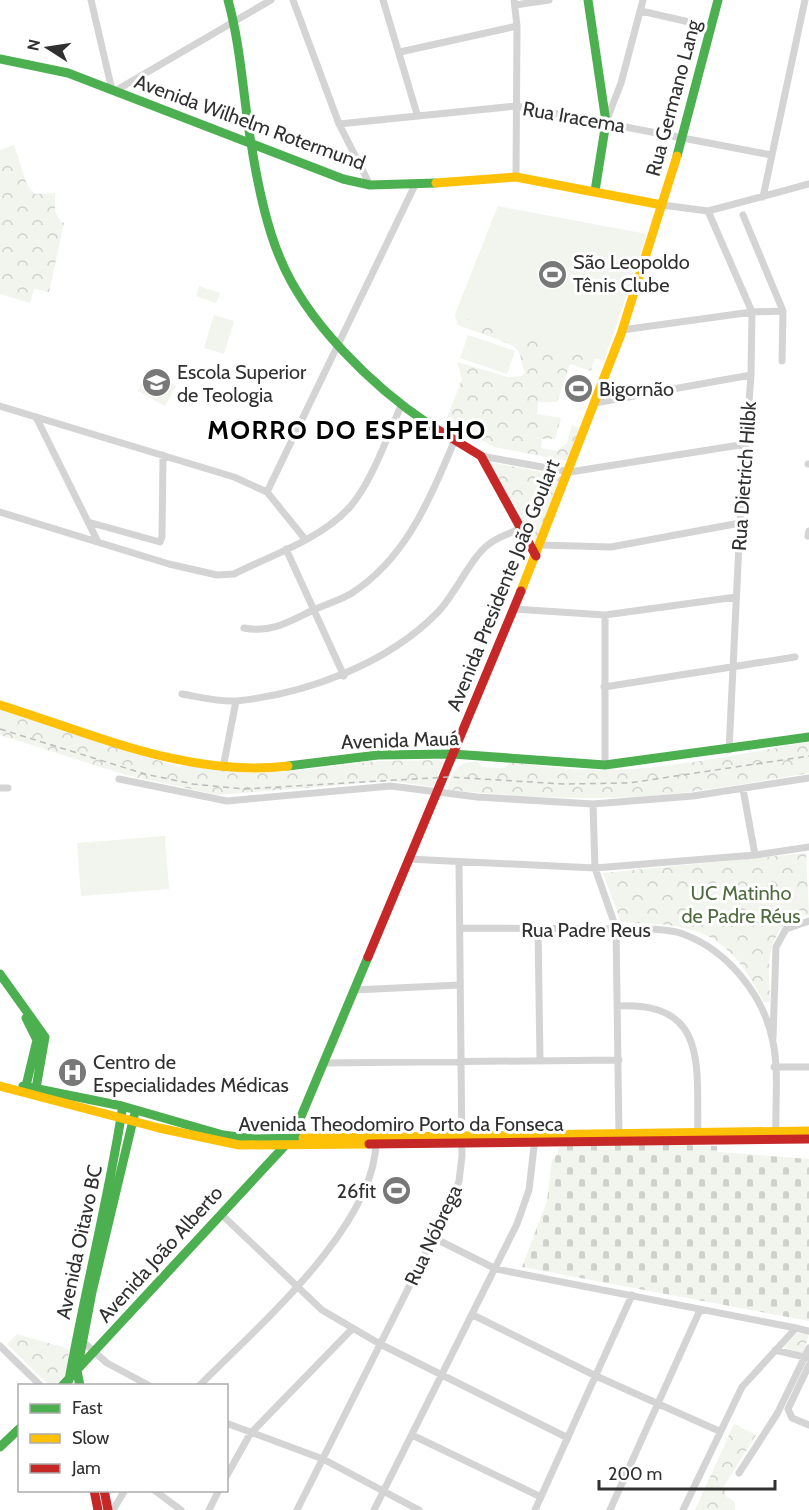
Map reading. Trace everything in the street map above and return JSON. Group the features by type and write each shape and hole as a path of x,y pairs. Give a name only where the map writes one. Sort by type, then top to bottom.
{"street":[{"path":"91,0 114,90 271,0"},
{"path":"228,0 234,21 251,145 270,229 280,259 306,305 338,344 401,406 454,442 481,456 570,472 746,444"},
{"path":"293,0 339,124 370,185"},
{"path":"383,0 417,114"},
{"path":"516,177 517,26 515,2 549,0"},
{"path":"588,0 606,122"},
{"path":"595,191 606,122 621,83 643,0"},
{"name":"Rua Germano Lang","path":"662,205 718,0"},
{"path":"763,197 805,0"},
{"path":"641,11 711,27"},
{"path":"400,52 517,26"},
{"name":"Avenida Wilhelm Rotermund","path":"1,58 68,73 251,145 343,179 370,185 415,185 516,177 662,205 708,211 809,184"},
{"name":"Rua Iracema","path":"339,124 417,114 516,106 771,155"},
{"path":"267,492 415,185"},
{"name":"Avenida Presidente João Goulart","path":"292,1138 570,472 622,330 662,205"},
{"name":"Rua Dietrich Hilbk","path":"708,211 752,312 751,375 740,523 729,750"},
{"path":"743,215 783,311 782,361"},
{"path":"622,330 752,312 783,311"},
{"path":"595,402 751,375"},
{"path":"0,406 234,477 267,492 305,539"},
{"path":"0,512 217,575 234,574 330,525 350,506 364,484 401,406"},
{"path":"36,417 98,542"},
{"path":"244,628 268,630 314,610 351,593 388,562 422,517 454,442"},
{"path":"88,522 154,543 160,542 162,537 163,455"},
{"path":"481,456 536,556"},
{"path":"540,545 611,547 740,523"},
{"path":"182,694 236,701 313,685 344,675 377,658 416,632 453,595 482,550 489,544 522,528"},
{"path":"286,549 344,675"},
{"path":"514,609 604,615 736,597"},
{"path":"604,615 605,765"},
{"path":"604,687 795,657"},
{"path":"223,768 236,701"},
{"name":"Avenida Mauá","path":"0,705 171,759 223,768 261,769 378,755 453,754 605,765 729,750 809,737"},
{"path":"119,779 227,801 391,786 417,788 435,793 523,801 592,804 693,796 809,778"},
{"path":"742,789 755,855"},
{"path":"592,804 595,868 616,928 619,1137"},
{"path":"408,859 595,868 755,855 809,847"},
{"name":"Rua Nóbrega","path":"297,1510 434,1238 459,1181 462,1140 459,863"},
{"path":"773,1042 776,948 786,930 809,921"},
{"name":"Rua Padre Reus","path":"460,928 651,929 682,934 717,952 743,979 760,1005 773,1042 776,1136"},
{"path":"538,929 540,1060"},
{"path":"0,974 4,986 31,1024 38,1040 26,1089"},
{"path":"354,990 460,985"},
{"path":"4,986 45,1037 36,1092"},
{"path":"618,1006 642,1005 664,1010 681,1025 692,1040 697,1063 698,1136"},
{"path":"324,1063 619,1060"},
{"path":"774,1067 809,1067"},
{"name":"Avenida Theodomiro Porto da Fonseca","path":"0,1080 36,1092 80,1102 133,1120 205,1134 284,1146 315,1141"},
{"name":"Avenida Theodomiro Porto da Fonseca","path":"0,1086 26,1089"},
{"name":"Avenida Theodomiro Porto da Fonseca","path":"80,1102 136,1109 183,1129"},
{"name":"Avenida Oitavo BC","path":"80,1384 77,1371 83,1318 112,1178 122,1106"},
{"name":"Avenida Oitavo BC","path":"67,1383 136,1109"},
{"name":"Avenida Theodomiro Porto da Fonseca","path":"254,1142 292,1138 349,1141 806,1135"},
{"name":"Avenida João Alberto","path":"67,1383 292,1138"},
{"path":"374,1510 517,1224 529,1190 535,1138"},
{"path":"201,1384 324,1257 360,1197 372,1169 376,1140"},
{"path":"221,1214 322,1310 380,1344 568,1438"},
{"path":"434,1238 496,1269 809,1331"},
{"path":"535,1510 632,1295"},
{"path":"609,1510 700,1310"},
{"path":"472,1315 596,1376 719,1431"},
{"path":"683,1510 742,1387 796,1328"},
{"path":"228,1473 250,1434 352,1329"},
{"path":"82,1341 107,1363 146,1384"},
{"path":"0,1346 39,1384"},
{"path":"809,1348 808,1360 788,1409 792,1418 809,1425"},
{"path":"775,1350 808,1360"},
{"path":"739,1473 808,1360"},
{"path":"228,1424 250,1434 323,1459 420,1510"},
{"path":"0,1448 18,1430"},
{"path":"412,1435 541,1497"},
{"path":"94,1492 99,1510"},
{"path":"104,1492 108,1510"},
{"path":"113,1510 124,1492"},
{"path":"155,1492 181,1510"},
{"path":"209,1510 218,1492"}],"green space":[{"path":"14,145 27,185 35,194 55,193 56,214 64,223 49,292 34,289 30,303 0,294 0,150"},
{"path":"498,206 599,346 591,371 570,364 557,402 538,402 537,414 561,418 555,439 542,439 541,448 557,451 567,443 572,425 579,428 568,461 494,447 447,418 462,379 457,362 508,377 522,376 525,372 520,354 514,346 458,325 455,315"},
{"name":"São Leopoldo Tênis Clube","path":"498,206 647,234 604,361 455,315"},
{"path":"199,286 220,293 216,303 196,296"},
{"path":"214,315 234,321 224,354 204,348"},
{"path":"468,335 515,351 507,374 460,358"},
{"path":"148,372 161,378 151,398 138,391"},
{"path":"162,379 176,386 165,406 152,399"},
{"path":"490,462 561,476 536,542"},
{"path":"0,710 179,767 184,765 251,773 293,771 378,761 439,760 443,763 433,787 392,781 218,795 126,775 0,735"},
{"path":"809,742 809,773 701,790 636,797 566,798 448,790 453,773 461,765 471,762 478,762 482,767 505,768 510,762 548,767 615,770 699,761"},
{"path":"165,836 169,889 81,896 77,843"},
{"name":"UC Matinho de Padre Réus","path":"806,853 809,915 791,918 776,936 769,967 770,1002 764,1002 736,959 722,945 707,936 690,929 621,922 603,873"},
{"path":"623,1143 717,1146 718,1152 809,1159 809,1321 522,1267 547,1201 552,1160 558,1153 559,1146"},
{"path":"797,1333 809,1334 803,1354 784,1347"},
{"path":"17,1334 69,1349 66,1374 56,1384 48,1384 7,1344"},
{"path":"734,1424 756,1435 724,1486 726,1496 735,1502 735,1510 695,1510"}],"railway":[{"path":"0,729 145,774 193,784 244,789 448,777 564,784 629,783 809,756"}],"traffic: fast":[{"path":"228,0 236,36 259,187 270,231 280,258 306,306 343,351 386,392 430,425"},
{"path":"588,0 606,122 595,191"},
{"path":"677,156 718,0"},
{"path":"0,59 68,73 343,179 370,185 436,183"},
{"path":"288,766 378,755 453,754 605,765 809,737"},
{"path":"64,1384 292,1138 368,957"},
{"path":"0,974 45,1037 35,1094"},
{"path":"25,1090 37,1040 26,1018"},
{"path":"23,1086 122,1106 223,1135 254,1139 303,1138"},
{"path":"69,1380 122,1111"},
{"path":"80,1384 77,1371 92,1292 134,1116"},
{"path":"0,1447 18,1430"}],"traffic: slow":[{"path":"521,591 621,334 677,156"},
{"path":"436,183 516,177 662,205"},
{"path":"0,705 106,740 178,760 214,766 251,768 288,766"},
{"path":"0,1086 159,1128 239,1145 369,1144"},
{"path":"303,1138 809,1131"}],"traffic: jam":[{"path":"430,425 481,456 536,556"},
{"path":"368,957 521,591"},
{"path":"369,1144 809,1139"},
{"path":"94,1492 98,1510"},
{"path":"104,1492 108,1510"}],"place":[{"name":"São Leopoldo Tênis Clube","path":"552,274"},
{"name":"Escola Superior de Teologia","path":"156,383"},
{"name":"Bigornão","path":"578,389"},
{"name":"Centro de Especialidades Médicas","path":"72,1073"},
{"name":"26fit","path":"397,1191"}],"district":[{"name":"MORRO DO ESPELHO","path":"347,430"}]}
